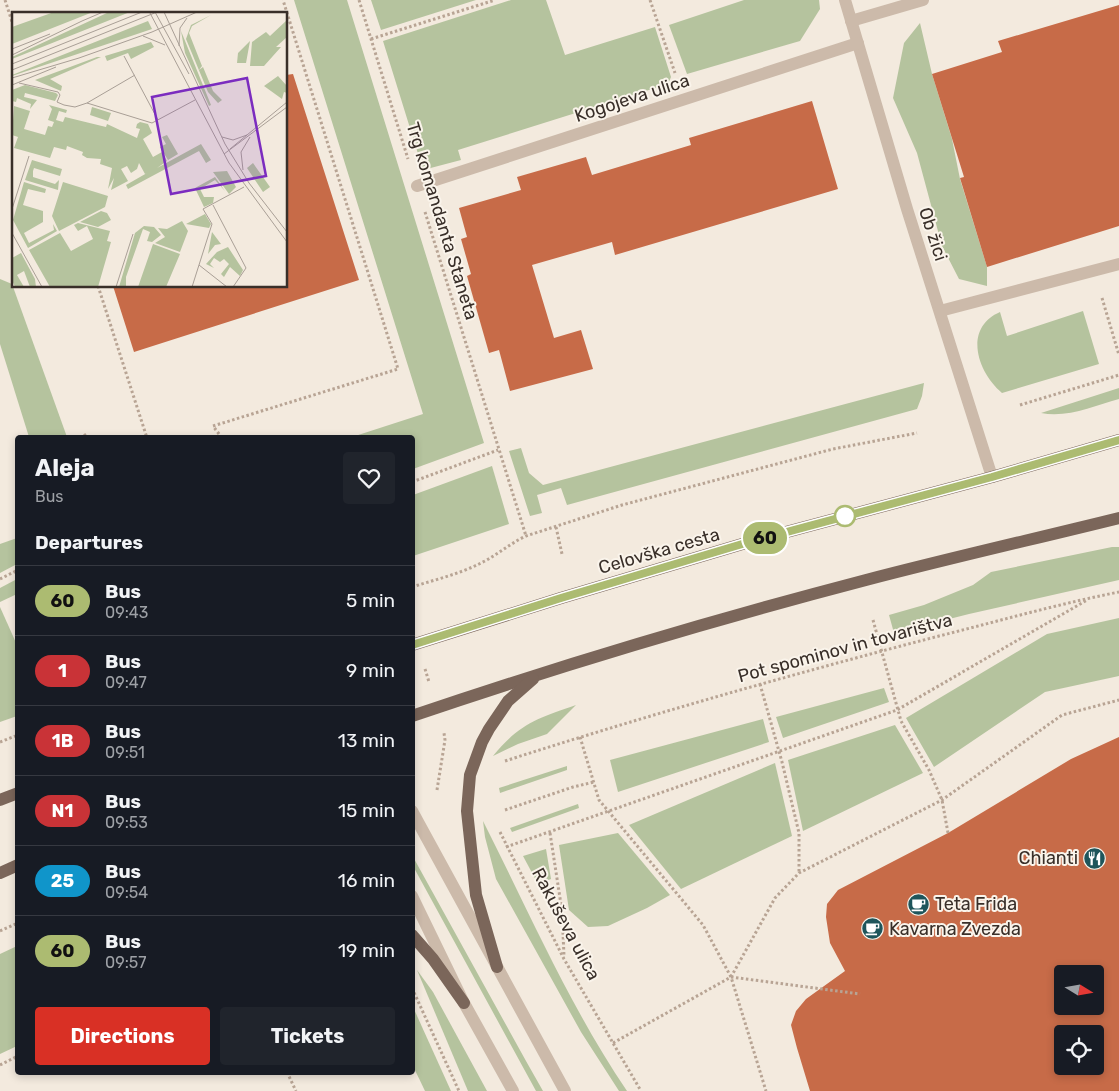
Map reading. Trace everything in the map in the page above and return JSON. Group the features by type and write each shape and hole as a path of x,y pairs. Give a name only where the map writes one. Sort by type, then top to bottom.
{"main road":[{"name":"Celovška cesta","path":"415,644 749,542 992,477 1119,440"},
{"path":"415,715 539,675 766,607 981,551 1119,518"},
{"path":"497,967 476,895 467,811 470,775 482,742 508,701 539,675"},
{"path":"0,800 15,794"},
{"path":"0,873 15,866"},
{"path":"415,938 433,959 464,1003"}],"street":[{"name":"Ob žici","path":"845,0 907,208 992,477"},
{"path":"851,21 923,0"},
{"name":"Kogojeva ulica","path":"417,186 858,43"},
{"path":"940,311 1119,264"},
{"path":"415,817 565,1091"},
{"path":"415,902 464,1003 513,1091"}],"path":[{"path":"5,0 12,22"},
{"path":"283,0 287,12"},
{"name":"Trg komandanta Staneta","path":"359,0 526,536"},
{"path":"371,39 495,0"},
{"path":"650,0 684,99"},
{"path":"220,435 213,426 398,369 288,16"},
{"path":"1094,271 1119,355"},
{"path":"99,288 146,435"},
{"path":"1020,405 1119,375"},
{"path":"415,586 476,566 512,542 526,536 622,505 832,450 917,433"},
{"path":"415,481 498,450"},
{"path":"556,527 562,554"},
{"path":"0,579 15,572"},
{"name":"Pot spominov in tovarištva","path":"580,737 760,684 882,651 1092,597 1119,592"},
{"path":"506,847 898,710 1092,597"},
{"path":"873,620 901,722 928,770 942,800 948,833"},
{"path":"760,684 799,833 798,873"},
{"path":"613,1043 732,976 775,898 798,873 942,800 1062,715 1119,700"},
{"path":"437,790 445,740 444,730"},
{"path":"0,742 15,736"},
{"path":"496,764 580,737 599,800 703,925 732,976 766,1091"},
{"path":"506,810 573,787 594,782"},
{"name":"Rakuševa ulica","path":"499,831 564,959 641,1091"},
{"path":"550,833 562,911 564,959"},
{"path":"0,931 15,925"},
{"path":"732,976 860,994"},
{"path":"415,995 459,1091"},
{"path":"0,1065 15,1058"},
{"path":"288,1075 296,1091"}],"green space":[{"path":"294,0 347,0 484,443 415,468 415,435 358,435 423,414"},
{"path":"371,0 476,0 381,30"},
{"path":"511,0 546,0 565,55 655,27 671,77 668,84 458,150 461,160 423,170 383,41"},
{"path":"744,0 819,0 820,9 800,41 687,74 669,25"},
{"path":"920,23 932,74 952,139 960,179 987,267 987,286 959,279 942,246 917,153 893,98 904,43"},
{"path":"0,279 12,284 66,435 28,435 0,344"},
{"path":"1083,311 1099,364 1002,393 993,384 986,374 978,351 978,339 981,328 988,319 1000,312 1007,336"},
{"path":"924,383 917,409 567,505 561,488 537,495 542,513 530,516 509,451 521,448 529,473 543,485"},
{"path":"1119,388 1119,399 1071,413 1041,413"},
{"path":"492,466 509,524 415,555 415,494"},
{"path":"15,539 15,565 0,573 0,544"},
{"path":"1119,547 1119,580 894,633 889,615 924,605 973,585 991,572"},
{"path":"15,580 15,595 0,602 0,588"},
{"path":"0,607 15,641 15,717 0,722"},
{"path":"1119,618 1119,676 1045,692 934,767 906,718 1047,634"},
{"path":"884,688 889,702 783,738 776,717"},
{"path":"576,705 547,734 518,744 493,756 512,736 530,723"},
{"path":"763,719 769,742 618,792 610,760"},
{"path":"895,725 923,773 803,831 788,760"},
{"path":"775,763 792,836 681,889 629,825"},
{"path":"567,766 567,770 500,793 499,788"},
{"path":"578,804 579,808 512,832 510,828"},
{"path":"483,821 569,993 606,1059 627,1091 619,1091 581,1032 496,879 485,837"},
{"path":"618,833 670,895 608,926 588,927 569,910 559,845"},
{"path":"546,849 551,879 538,884 523,856"},
{"path":"415,860 543,1091 536,1091 415,870"},
{"path":"15,947 15,1047 0,1054 0,954"},
{"path":"417,970 433,992 487,1091 468,1091"},
{"path":"415,1011 451,1091 425,1091 415,1070"}],"building":[{"path":"1119,5 1119,226 987,267 960,178 964,177 932,74 1002,52 998,41"},
{"path":"293,74 359,280 134,352 114,288 288,288 288,75"},
{"path":"812,101 838,189 615,255 612,242 532,265 554,338 581,330 593,369 510,391 499,350 489,353 467,276 471,274 461,239 467,237 459,208 521,190 517,177 586,157 592,175 691,145 689,138"},
{"path":"1119,737 1119,1091 810,1091 791,1025 796,1011 806,999 845,971 830,943 826,917 827,904 838,890 948,833 1071,759"}],"bus line":[{"name":"60","path":"415,644 749,542 992,477 1119,440"}],"place":[{"name":"Chianti","path":"1094,858"},
{"name":"Teta Frida","path":"919,904"},
{"name":"Kavarna Zvezda","path":"873,929"}]}
